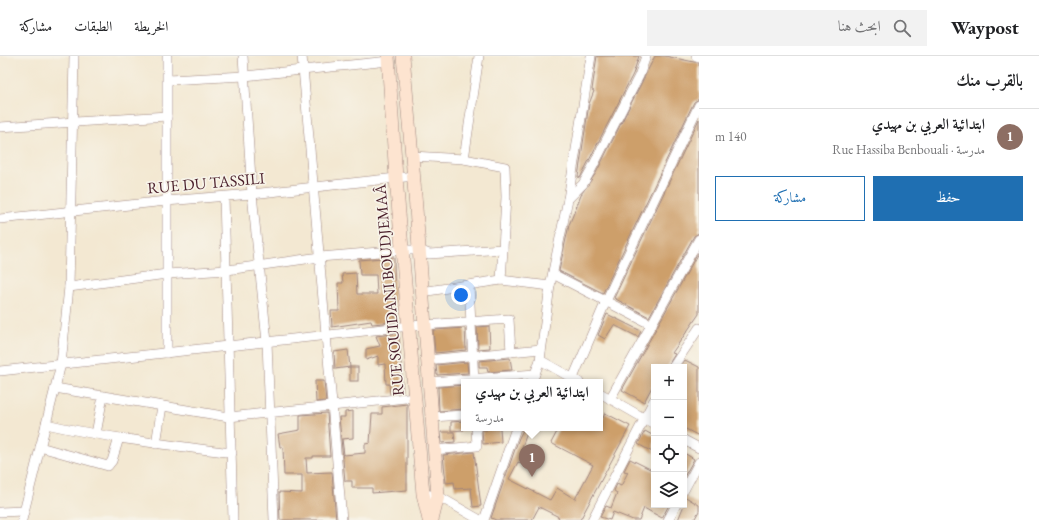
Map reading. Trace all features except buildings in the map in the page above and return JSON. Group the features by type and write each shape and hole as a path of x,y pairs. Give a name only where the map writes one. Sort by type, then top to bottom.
{"main road":[{"name":"RUE SOUIDANI BOUDJEMAÂ","path":"403,56 414,176 421,292 438,496 432,520"},
{"name":"RUE SOUIDANI BOUDJEMAÂ","path":"388,59 396,178 410,326 423,494 429,520"}],"street":[{"path":"0,512 23,516 61,364 69,287 69,213 74,56"},
{"path":"167,56 167,353"},
{"path":"243,56 252,194 267,342 274,520"},
{"path":"302,56 342,520"},
{"path":"464,159 479,56"},
{"path":"504,379 533,378 540,360 550,286 568,199 591,56"},
{"path":"568,199 583,184 591,170 636,83 646,56"},
{"path":"168,80 245,76 388,59"},
{"path":"576,379 606,301 699,105"},
{"path":"0,127 167,116"},
{"path":"412,156 464,159 502,165 506,170 506,197 501,280"},
{"name":"RUE DU TASSILI","path":"0,219 69,213 166,201 224,197 414,176"},
{"path":"224,197 230,347 229,417 232,452 233,520"},
{"path":"610,399 699,239"},
{"path":"69,287 167,274 227,270 320,257 403,250 418,250 429,254 503,249"},
{"path":"553,274 652,325"},
{"path":"421,292 501,280 550,286"},
{"path":"469,285 474,379"},
{"path":"0,372 410,326 509,319 511,352"},
{"path":"675,364 699,328"},
{"path":"427,360 541,349"},
{"path":"540,360 574,379"},
{"path":"429,382 461,381"},
{"path":"55,388 229,417 415,397"},
{"path":"603,395 651,422"},
{"path":"96,434 103,396"},
{"path":"592,520 651,405"},
{"path":"156,444 162,406"},
{"path":"432,417 461,415"},
{"path":"46,424 156,444 232,452"},
{"path":"434,450 477,446 476,431"},
{"path":"484,520 515,431"},
{"path":"40,447 108,466 112,461 119,438"},
{"path":"687,442 699,448"},
{"path":"687,484 699,462"},
{"path":"423,494 438,496 480,520"},
{"path":"668,520 674,508"}],"place":[{"name":"ابتدائية العربي بن مهيدي","path":"532,477"}]}
